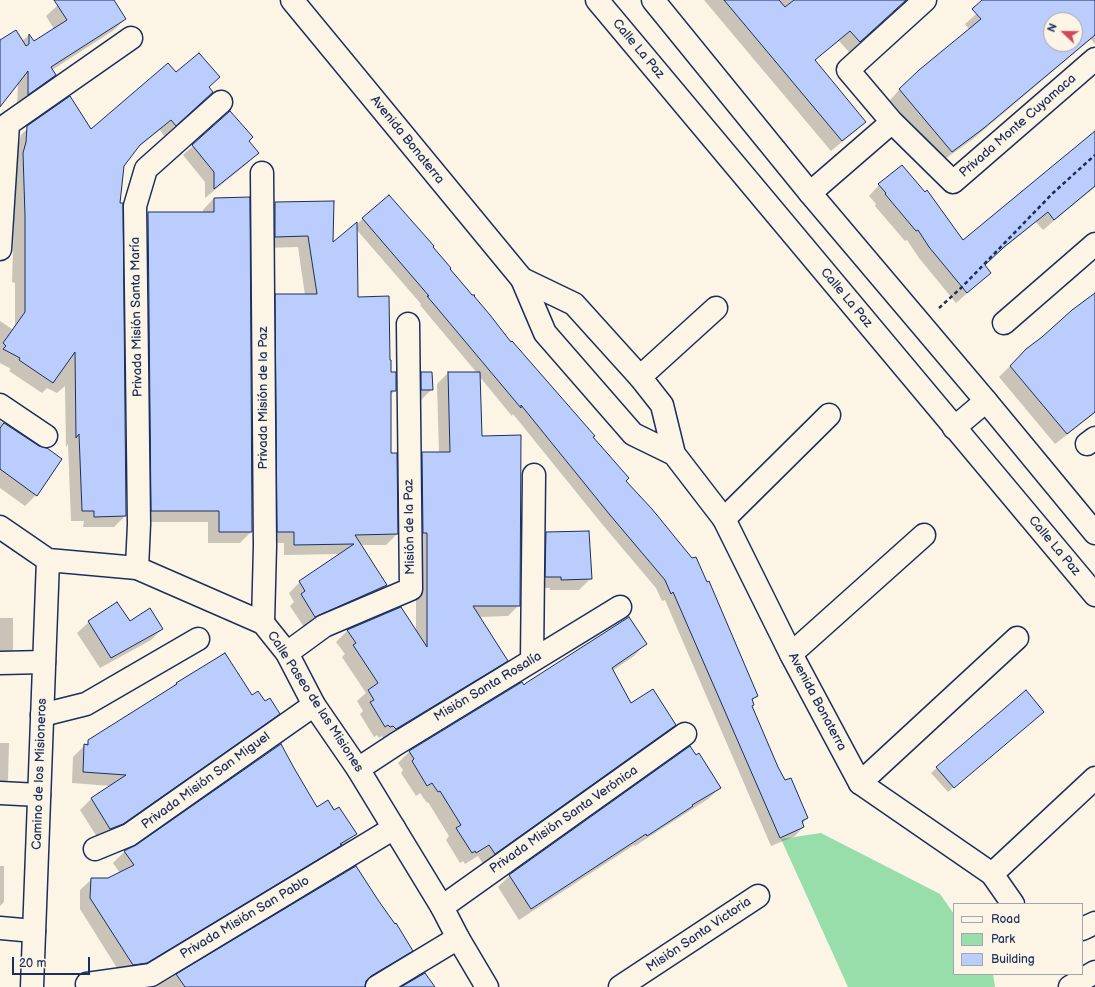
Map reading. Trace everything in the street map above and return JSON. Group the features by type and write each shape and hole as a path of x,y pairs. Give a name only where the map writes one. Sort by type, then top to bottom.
{"street":[{"name":"Avenida Bonaterra","path":"292,0 522,280 545,333 633,434 674,454"},
{"name":"Calle La Paz","path":"597,0 1095,596"},
{"path":"653,0 810,193 986,401 1095,533"},
{"name":"Privada Monte Cuyamaca","path":"925,0 848,70 892,122 953,182 1095,59"},
{"path":"0,249 8,124 131,38"},
{"name":"Privada Misión Santa María","path":"137,568 139,524 135,206 146,169 220,102"},
{"path":"810,193 892,122"},
{"name":"Privada Misión de la Paz","path":"262,173 265,546 263,623"},
{"path":"1004,323 1095,244"},
{"name":"Avenida Bonaterra","path":"522,280 574,304 640,377 662,405 674,454 724,519 792,654 860,783 992,874 1012,903"},
{"path":"640,377 716,308"},
{"name":"Misión de la Paz","path":"287,653 324,626 410,589 408,324"},
{"path":"954,428 986,401"},
{"path":"0,405 46,436"},
{"path":"724,519 829,415"},
{"path":"532,660 534,475"},
{"name":"Calle Paseo de las Misiones","path":"0,527 48,560 137,568 263,623 287,653 314,705 358,769 442,907 458,938 487,987"},
{"path":"792,654 924,534"},
{"name":"Camino de los Misioneros","path":"32,987 48,560"},
{"name":"Misión Santa Rosalía","path":"358,769 396,744 620,607"},
{"path":"860,783 1017,638"},
{"path":"42,715 86,704 198,639"},
{"path":"0,663 44,662"},
{"name":"Privada Misión San Miguel","path":"95,850 129,835 314,705"},
{"name":"Privada Misión Santa Verónica","path":"442,907 685,734"},
{"path":"992,874 1095,778"},
{"path":"0,793 39,795"},
{"name":"Privada Misión San Pablo","path":"87,984 150,975 394,828"},
{"name":"Misión Santa Victoria","path":"620,987 758,896"},
{"path":"1083,929 1095,923"},
{"path":"0,928 34,931"},
{"path":"377,987 458,938"},
{"path":"1070,987 1095,972"},
{"path":"1059,975 1065,987"}],"path":[{"path":"921,324 962,287 1053,193 1095,155"}],"green space":[{"path":"821,833 940,894 953,913 953,975 993,975 995,987 848,987 781,839"}],"building":[{"path":"54,0 114,0 126,19 51,67 56,75 28,95 28,71 0,107 0,40 16,30 26,46 29,44 29,34 34,41 67,20"},
{"path":"724,0 779,0 785,7 794,0 906,0 860,42 850,31 815,60 866,122 842,141"},
{"path":"982,0 1095,0 1095,35 1083,45 1083,12 1043,12 1043,52 1075,52 984,128 952,152 899,89 919,70 981,19 972,9"},
{"path":"199,53 220,77 209,87 213,92 176,126 171,120 140,145 124,166 120,203 123,203 126,516 94,517 94,511 82,511 79,434 76,438 75,352 53,383 19,360 20,358 3,349 6,346 3,343 25,312 25,216 23,153 26,142 27,126 70,96 91,129 168,63 176,72"},
{"path":"230,111 253,137 249,141 259,153 214,189 214,172 192,145"},
{"path":"1095,131 1095,186 1054,220 1048,212 1004,247 985,265 991,273 967,293 929,247 918,230 916,231 878,184 902,165 925,192 927,190 963,240"},
{"path":"389,195 434,246 433,247 451,268 450,269 472,295 475,295 474,296 511,342 512,341 595,436 593,437 629,478 626,481 652,509 692,558 696,557 707,582 709,581 758,696 752,699 754,705 752,706 778,767 785,780 791,778 808,818 802,821 804,827 780,838 673,592 671,594 665,580 521,405 521,408 427,296 429,296 362,218"},
{"path":"250,197 252,532 219,532 219,511 151,511 148,212 214,212 214,198"},
{"path":"334,201 333,242 357,222 358,297 389,296 391,372 396,372 396,391 391,391 391,453 397,453 398,534 355,535 387,585 315,617 301,594 305,591 299,581 354,544 294,545 294,532 277,532 275,294 317,294 308,236 275,237 275,202"},
{"path":"1095,293 1095,412 1067,434 1010,366 1026,349 1072,310"},
{"path":"421,372 432,372 433,390 421,390"},
{"path":"448,372 480,372 482,436 521,435 520,606 473,606 508,661 396,729 393,726 390,727 388,725 385,727 370,702 374,700 368,690 378,683 353,645 356,643 347,630 401,607 427,647 427,533 423,533 422,452 450,452"},
{"path":"4,423 39,446 47,448 62,459 37,496 0,469 0,428"},
{"path":"589,531 592,579 561,580 561,577 545,577 546,532"},
{"path":"117,602 130,621 150,608 163,629 111,658 88,621"},
{"path":"629,617 647,644 612,668 631,703 653,689 676,725 495,854 489,845 476,853 475,851 472,853 456,828 461,825 440,791 438,792 432,783 427,786 412,761 414,759 409,751 522,682 524,685"},
{"path":"225,653 252,695 258,691 265,701 270,698 280,714 123,824 110,829 91,798 126,775 83,772 84,744 88,745 88,740"},
{"path":"1026,690 1044,712 954,788 936,767"},
{"path":"281,744 317,807 328,800 334,810 339,807 357,834 340,844 342,845 147,963 133,965 90,898 91,878 108,878 134,865 124,851 136,845"},
{"path":"690,746 696,755 699,753 721,788 692,805 693,806 647,836 646,834 531,909 509,875"},
{"path":"356,866 378,900 395,924 396,923 413,951 371,976 366,981 365,987 185,987 176,974"},
{"path":"425,973 435,987 401,987"}]}
